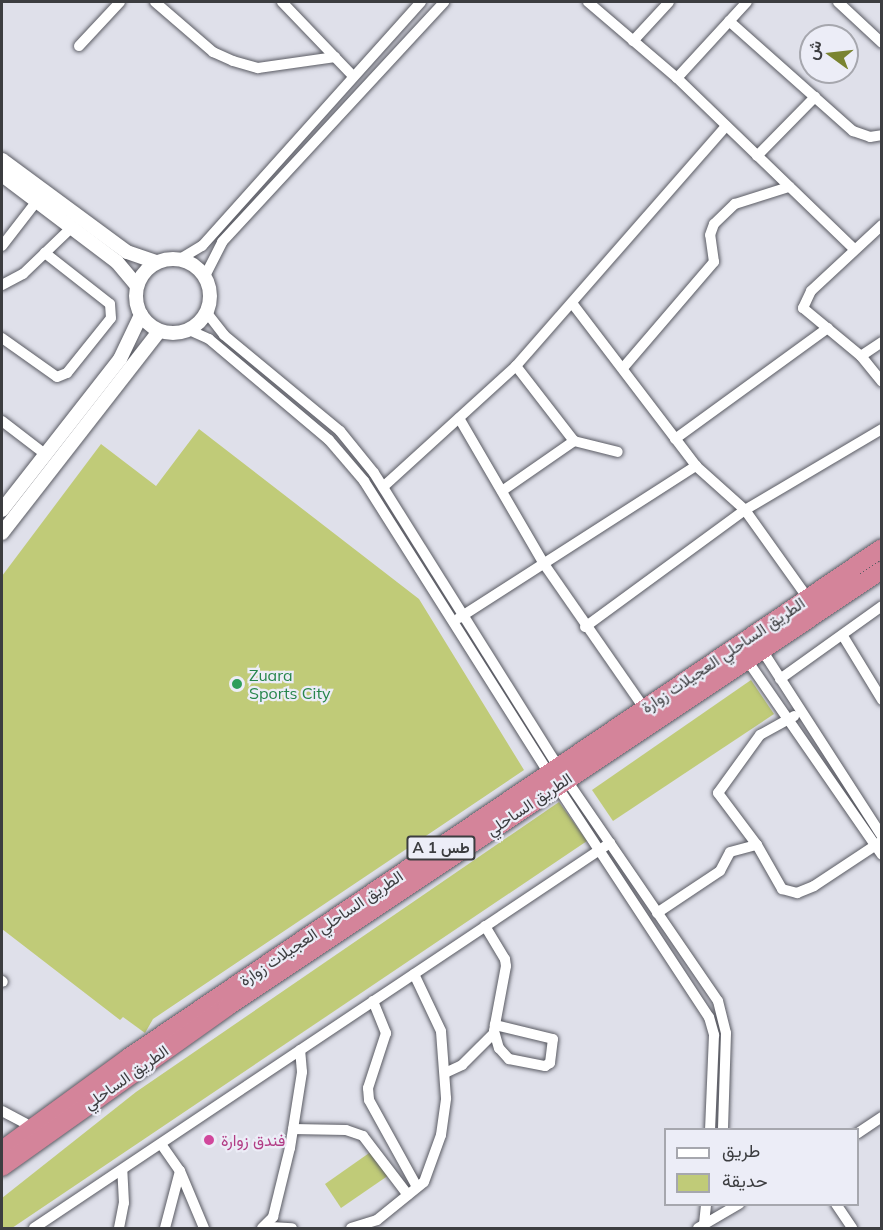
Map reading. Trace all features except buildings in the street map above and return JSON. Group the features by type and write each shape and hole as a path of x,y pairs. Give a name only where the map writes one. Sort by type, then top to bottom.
{"highway":[{"name":"الطريق الساحلي العجيلات زوارة","path":"2,1150 138,1052 558,777 644,708 882,548"},
{"name":"الطريق الساحلي","path":"2,1167 558,777 755,655 882,570"}],"street":[{"path":"79,46 120,2"},
{"path":"155,2 213,52 233,61 258,68 335,57"},
{"path":"282,2 352,75"},
{"path":"2,160 127,252 156,262 180,259 202,246 352,75 422,2"},
{"path":"205,276 222,242 444,2"},
{"path":"588,2 677,78 854,249"},
{"path":"633,41 669,2"},
{"path":"677,78 747,2"},
{"path":"838,2 882,43"},
{"path":"729,21 853,131 870,137 882,135"},
{"path":"757,156 815,97"},
{"path":"383,487 516,366 726,126"},
{"path":"2,175 126,270 137,286 141,315 120,359 2,510"},
{"path":"623,368 714,262 710,235 714,224 735,204 789,187"},
{"path":"2,246 36,202"},
{"path":"882,225 854,249 804,300 803,308 861,356 882,382"},
{"path":"2,285 22,274 71,228"},
{"path":"2,338 57,377 67,373 111,318 110,304 45,253"},
{"path":"180,259 194,265 205,276 210,288 207,312 189,330"},
{"path":"137,286 156,262"},
{"path":"572,303 696,466 745,510 807,597"},
{"path":"207,312 224,335 348,441 383,487 464,615 599,850 709,1017 714,1035 710,1128"},
{"path":"141,315 159,331 189,330 209,339 338,449 364,481 453,622 558,777 610,843 722,1010 726,1034 723,1128"},
{"path":"675,439 828,328"},
{"path":"2,533 159,331"},
{"path":"861,356 882,342"},
{"path":"516,366 574,441 618,452"},
{"path":"459,418 544,564 585,627 644,708"},
{"path":"2,421 45,454"},
{"path":"585,627 745,510 882,429"},
{"path":"338,449 348,441"},
{"path":"502,491 574,441"},
{"path":"453,622 696,466"},
{"path":"780,679 882,606"},
{"path":"843,636 881,700"},
{"path":"755,655 780,679 878,843 882,855"},
{"path":"755,655 788,719 858,812 882,836"},
{"path":"800,713 760,735 718,793 757,845 782,889 790,893 814,886 878,843"},
{"path":"39,1228 610,843"},
{"path":"657,913 720,871 730,852 757,845"},
{"path":"485,926 505,959 494,1029 499,1048 510,1059 545,1066 550,1063 553,1039 494,1029"},
{"path":"655,933 665,926"},
{"path":"351,1228 375,1224 427,1178 440,1142 445,1073 441,1030 414,974"},
{"path":"373,1001 386,1033 368,1088 369,1100 412,1191"},
{"path":"445,1073 462,1065 494,1029"},
{"path":"292,1228 268,1227 280,1194 293,1129 302,1072 300,1050"},
{"path":"2,1111 25,1123"},
{"path":"859,1132 882,1117"},
{"path":"293,1129 346,1130 363,1136 412,1191"},
{"path":"161,1144 180,1171 204,1228"},
{"path":"119,1228 124,1203 122,1170"},
{"path":"165,1228 180,1171"},
{"path":"701,1226 706,1206"},
{"path":"837,1206 852,1228"},
{"path":"701,1226 719,1210"}],"green space":[{"name":"Zuara Sports City","path":"199,429 419,599 524,770 153,1019 145,1033 123,1017 120,1020 2,929 2,576 101,444 156,486"},
{"path":"751,680 774,714 613,821 592,790"},
{"path":"559,802 587,841 12,1228 2,1228 2,1198 136,1092"},
{"path":"372,1151 389,1175 341,1208 325,1184"}],"place":[{"name":"Zuara Sports City","path":"237,684"},
{"name":"فندق زوارة","path":"209,1140"}]}
